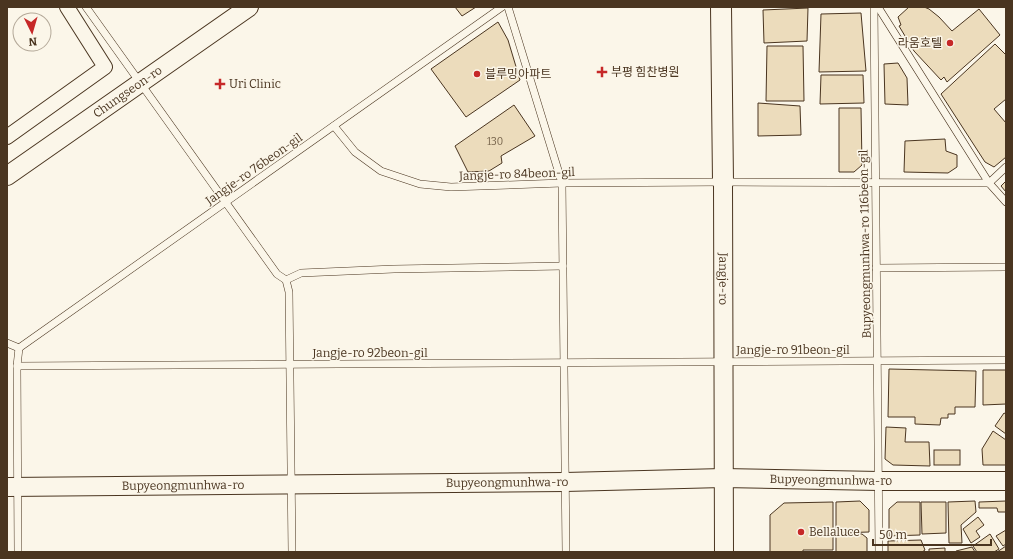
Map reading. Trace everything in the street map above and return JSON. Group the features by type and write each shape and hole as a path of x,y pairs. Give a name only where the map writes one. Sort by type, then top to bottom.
{"main road":[{"name":"Jangje-ro","path":"721,7 722,182"}],"street":[{"path":"7,137 105,67 67,7"},
{"name":"Chungseon-ro","path":"7,176 249,7"},
{"name":"Jangje-ro","path":"722,182 724,552"},
{"name":"Bupyeongmunhwa-ro","path":"12,487 565,482 724,478 879,481 1006,481"}],"lane":[{"path":"86,7 277,274 286,280 290,292 292,552"},
{"name":"Jangje-ro 76beon-gil","path":"19,348 502,7"},
{"path":"508,7 562,183 566,552"},
{"name":"Bupyeongmunhwa-ro 116beon-gil","path":"874,7 879,552"},
{"path":"878,7 989,183 1006,202"},
{"name":"Jangje-ro 84beon-gil","path":"334,126 355,152 381,171 420,184 451,187 562,183 989,183"},
{"path":"989,183 1006,167"},
{"path":"286,280 301,273 394,269 563,266"},
{"path":"876,268 1006,267"},
{"path":"7,343 19,348 12,487 18,552"},
{"name":"Jangje-ro 91beon-gil","path":"723,362 1006,360"},
{"name":"Jangje-ro 92beon-gil","path":"17,366 723,362"}],"building":[{"path":"455,7 476,7 462,16"},
{"name":"라움호텔","path":"909,7 924,7 929,9 952,31 979,9 1000,35 947,82 944,77 941,80 914,51 899,26 901,25 898,17"},
{"path":"808,8 807,41 764,43 763,10"},
{"path":"861,13 866,71 819,72 821,14"},
{"name":"블루밍아파트","path":"498,22 508,40 520,80 466,117 431,69"},
{"path":"995,44 1006,55 1006,99 994,109 1006,123 1006,157 994,167 985,162 941,94"},
{"path":"767,46 803,46 804,101 766,101"},
{"path":"898,63 907,78 908,105 885,104 884,64"},
{"path":"821,75 863,75 864,103 820,104"},
{"path":"758,103 800,106 801,135 758,136"},
{"path":"514,105 535,136 501,156 502,163 489,171 468,172 455,146"},
{"path":"839,108 861,108 862,165 854,172 839,172"},
{"path":"945,139 946,151 957,155 957,167 948,173 904,172 905,141"},
{"path":"1006,181 1006,192 1001,186"},
{"path":"889,369 976,371 975,407 955,407 955,414 948,414 948,418 941,418 940,425 915,424 915,417 888,417"},
{"path":"983,370 1006,370 1006,404 983,405"},
{"path":"1004,413 1006,414 1006,434 995,426"},
{"path":"886,427 906,428 905,442 929,442 930,466 893,465 885,459"},
{"path":"993,431 1006,440 1006,465 983,465 982,449"},
{"path":"934,450 960,450 960,465 934,465"},
{"path":"860,501 869,510 869,532 836,533 836,502"},
{"path":"975,501 976,512 961,525 962,543 949,543 948,502"},
{"path":"1006,501 1006,512 998,512 997,508 979,508 979,502"},
{"name":"Bellaluce","path":"833,502 833,550 770,552 770,515 784,503"},
{"path":"897,502 920,502 920,535 889,536 889,509"},
{"path":"921,502 946,502 946,533 922,534"},
{"path":"978,517 984,525 976,531 980,537 971,543 963,529"},
{"path":"1006,530 1006,544 1003,546 996,536"},
{"path":"836,534 862,534 867,538 867,552 836,552"},
{"path":"990,534 999,549 994,552 977,552 973,546"},
{"path":"921,540 925,550 922,552 888,552 888,541"},
{"path":"1006,546 1006,552 997,552"},
{"path":"972,547 975,552 956,551"},
{"path":"945,548 945,552 929,552 929,549"}],"place":[{"name":"라움호텔","path":"950,43"},
{"name":"부평 힘찬병원","path":"602,72"},
{"name":"블루밍아파트","path":"477,74"},
{"name":"Uri Clinic","path":"220,84"},
{"name":"Bellaluce","path":"801,532"}]}
